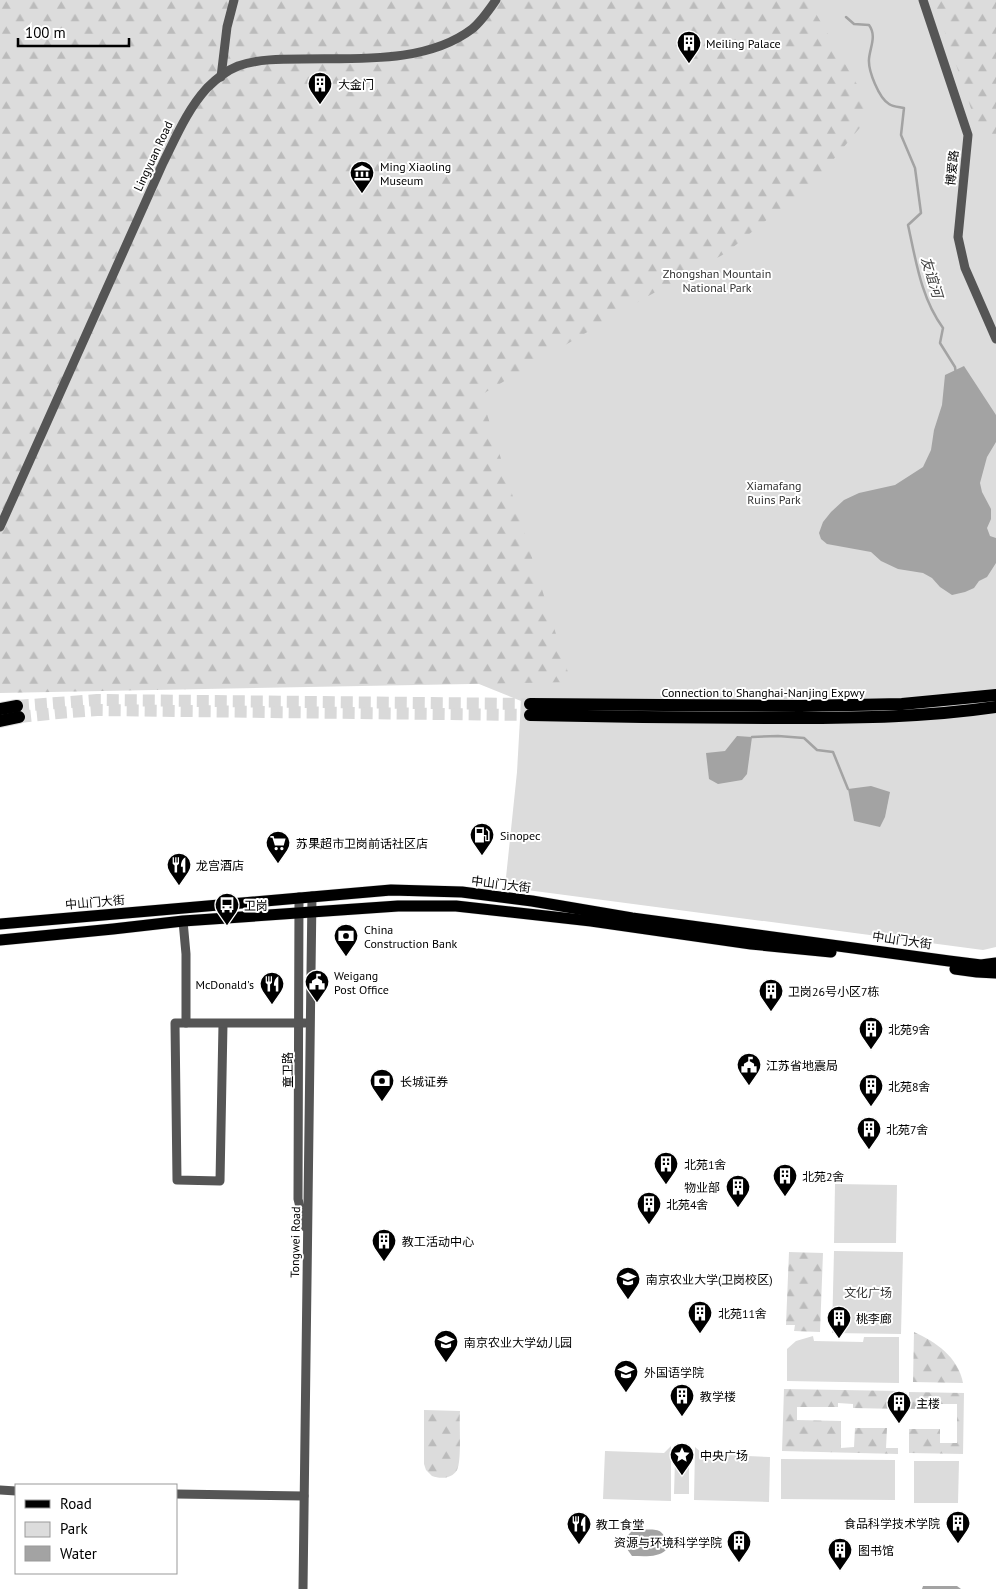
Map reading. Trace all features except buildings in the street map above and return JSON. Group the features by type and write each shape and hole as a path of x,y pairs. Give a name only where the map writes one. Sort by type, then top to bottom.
{"highway":[{"name":"Connection to Shanghai-Nanjing Expwy","path":"996,695 902,704 656,706 530,710 656,718 856,718 930,714 996,707"},
{"path":"0,709 18,712 0,721"}],"main road":[{"name":"中山门大街","path":"0,924 391,890 462,892 632,918 949,961 981,965 996,963"},
{"name":"中山门大街","path":"0,940 183,921 312,911 398,906 456,906 591,921 751,944 996,973"}],"street":[{"path":"220,77 227,27 234,0"},
{"name":"Lingyuan Road","path":"0,527 60,390 187,114 208,88 220,77 237,66 272,59 384,58 436,47 474,28 496,0"},
{"name":"博爱路","path":"923,0 968,135 958,237 965,268 996,339"},
{"name":"Tongwei Road","path":"303,1589 312,896"},
{"name":"童卫路","path":"299,897 298,1199 308,1242"},
{"path":"183,921 186,954 186,1023"},
{"path":"223,1024 220,1181 177,1180 175,1024 311,1023"},
{"path":"0,1490 15,1491"},
{"path":"178,1494 304,1496"}],"green space":[{"name":"Zhongshan Mountain National Park","path":"0,0 996,0 996,947 983,950 505,887 517,772 521,701 479,684"},
{"path":"0,0 808,0 873,112 818,178 726,253 643,299 481,395 571,682 0,693"},
{"path":"934,0 996,0 996,140 978,129"},
{"path":"835,1184 897,1185 896,1243 834,1243"},
{"name":"文化广场","path":"834,1251 903,1252 901,1334 832,1333"},
{"path":"789,1252 823,1253 820,1332 794,1331 795,1325 786,1325"},
{"path":"914,1332 945,1351 956,1365 963,1383 913,1382"},
{"path":"813,1336 814,1341 863,1342 864,1337 899,1337 899,1383 787,1381 787,1349 796,1341"},
{"path":"784,1389 900,1391 899,1409 853,1408 853,1404 838,1403 838,1407 797,1407 797,1420 841,1421 841,1448 854,1447 855,1428 887,1428 886,1448 898,1448 898,1454 782,1451"},
{"path":"909,1392 964,1393 963,1454 909,1453 909,1429 940,1429 940,1443 957,1443 957,1404 938,1404 937,1409 909,1409"},
{"path":"424,1410 460,1411 459,1465 455,1473 449,1477 435,1477 426,1470 424,1464"},
{"path":"671,1446 671,1501 603,1499 605,1451 664,1453"},
{"path":"695,1447 703,1454 770,1457 769,1502 694,1500"},
{"path":"781,1459 895,1460 895,1500 781,1499"},
{"path":"675,1460 689,1460 689,1494 674,1494"},
{"path":"914,1461 959,1461 958,1503 914,1503"}],"water":[{"path":"964,366 996,415 996,442 987,457 980,483 982,492 991,509 991,519 987,528 990,536 996,538 996,563 987,577 979,581 974,588 952,595 923,573 898,569 881,561 871,552 827,544 821,539 819,533 823,522 844,500 859,493 895,485 923,467 931,450 934,430 942,405 945,375"},
{"path":"737,736 752,737 747,774 742,780 718,784 709,779 706,753 725,751"},
{"path":"871,786 890,792 885,817 880,827 854,821 848,789"},
{"path":"633,1530 658,1530 664,1536 666,1550 655,1555 632,1556 627,1549 627,1536"},
{"path":"923,1586 957,1586 961,1589 922,1589"}],"waterway":[{"name":"友谊河","path":"846,17 854,24 869,25 873,33 869,64 875,84 885,101 894,106 904,108 901,135 915,168 921,213 908,225 924,292 943,328 940,343 955,367 956,374"},
{"path":"752,737 804,738 817,750 833,752 848,789"}],"tunnel":[{"path":"17,706 97,700 530,704"},
{"path":"19,717 97,710 530,715"}],"place":[{"name":"Meiling Palace","path":"689,64"},
{"name":"大金门","path":"320,105"},
{"name":"Ming Xiaoling Museum","path":"362,194"},
{"name":"Sinopec","path":"482,856"},
{"name":"苏果超市卫岗前话社区店","path":"278,864"},
{"name":"龙宫酒店","path":"179,886"},
{"name":"卫岗","path":"227,926"},
{"name":"China Construction Bank","path":"346,957"},
{"name":"Weigang Post Office","path":"317,1003"},
{"name":"McDonald's","path":"272,1005"},
{"name":"卫岗26号小区7栋","path":"771,1012"},
{"name":"北苑9舍","path":"871,1050"},
{"name":"江苏省地震局","path":"749,1086"},
{"name":"长城证券","path":"382,1102"},
{"name":"北苑8舍","path":"871,1107"},
{"name":"北苑7舍","path":"869,1150"},
{"name":"北苑1舍","path":"666,1185"},
{"name":"北苑2舍","path":"785,1197"},
{"name":"物业部","path":"738,1208"},
{"name":"北苑4舍","path":"649,1225"},
{"name":"教工活动中心","path":"384,1262"},
{"name":"南京农业大学(卫岗校区)","path":"628,1300"},
{"name":"北苑11舍","path":"700,1334"},
{"name":"桃李廊","path":"839,1339"},
{"name":"南京农业大学幼儿园","path":"446,1363"},
{"name":"外国语学院","path":"626,1393"},
{"name":"教学楼","path":"682,1417"},
{"name":"主楼","path":"899,1424"},
{"name":"中央广场","path":"682,1476"},
{"name":"食品科学技术学院","path":"958,1544"},
{"name":"教工食堂","path":"579,1545"},
{"name":"资源与环境科学学院","path":"739,1563"},
{"name":"图书馆","path":"840,1571"}],"park label":[{"name":"Xiamafang Ruins Park","path":"774,492"}]}
